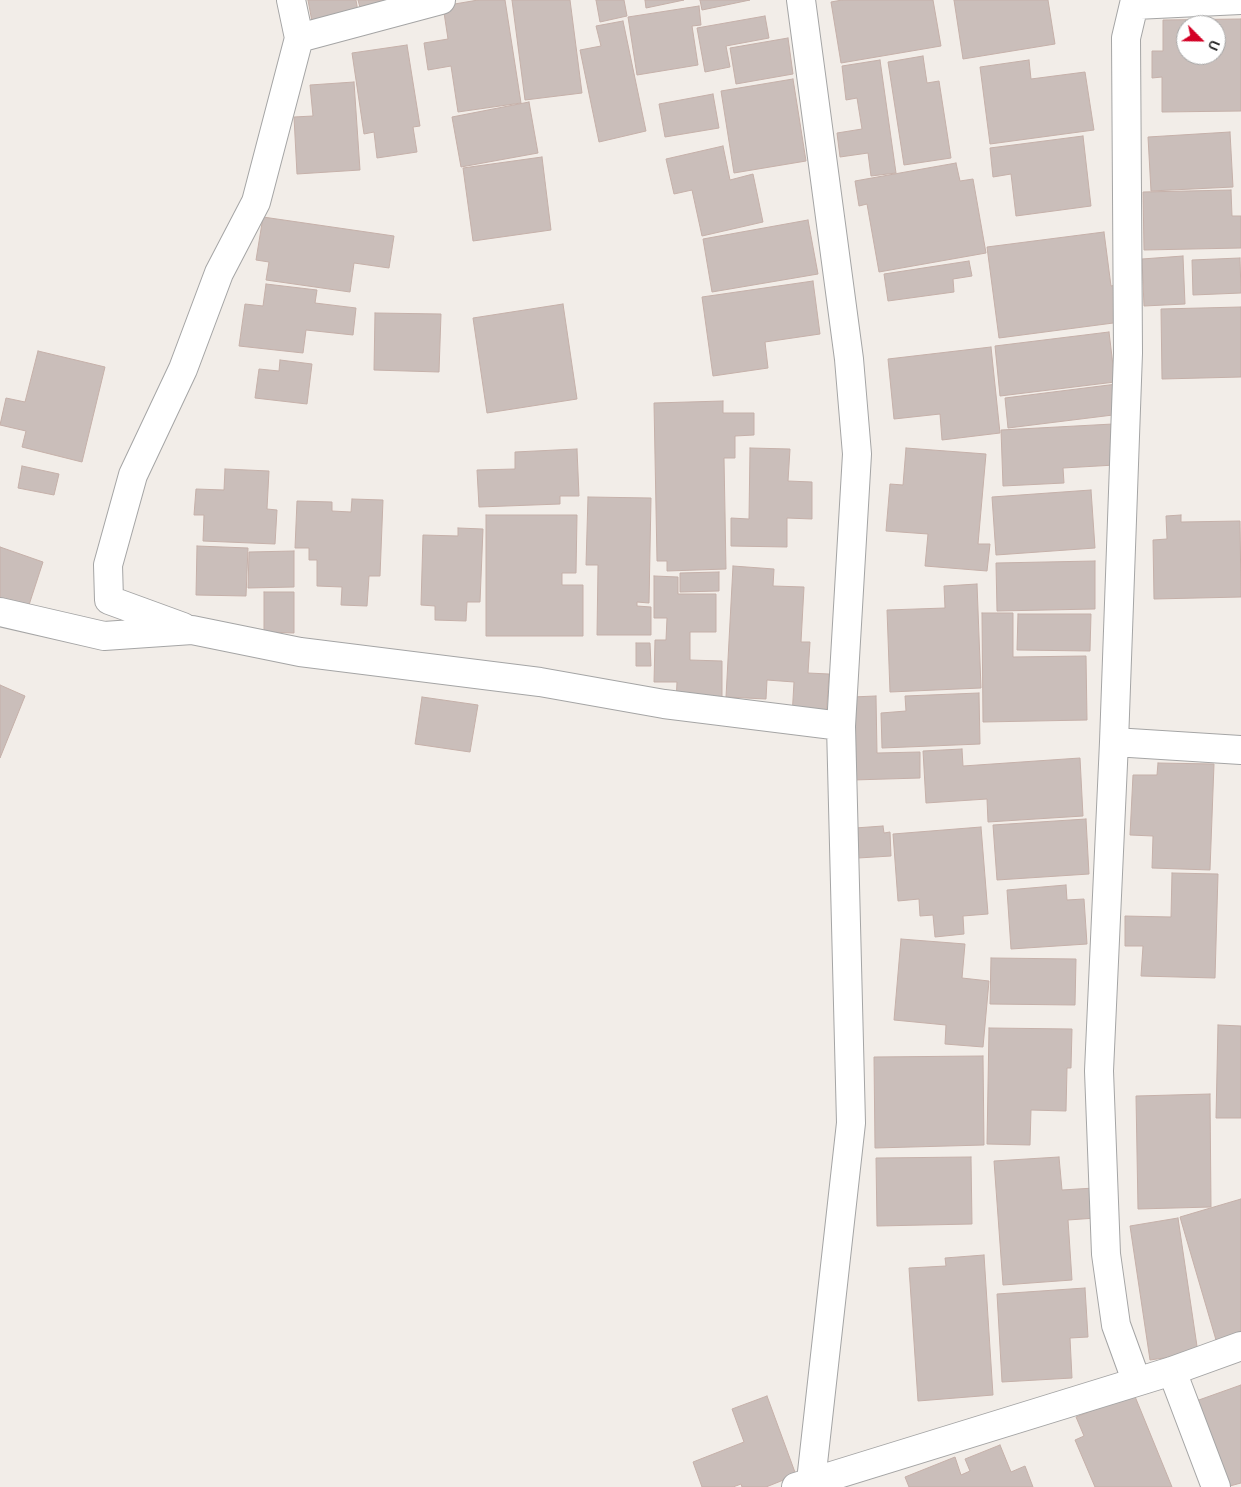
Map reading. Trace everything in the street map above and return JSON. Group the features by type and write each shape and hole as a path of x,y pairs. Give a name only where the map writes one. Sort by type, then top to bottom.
{"street":[{"path":"291,0 299,38 256,202 219,273 183,369 133,475 108,565 109,600 192,630 300,652 540,682 664,704 841,726"},
{"path":"299,38 441,0"},
{"path":"801,0 848,359 857,454 841,726 850,1123 806,1485 1136,1380 1172,1371 1241,1346"},
{"path":"1136,1380 1116,1325 1106,1254 1099,1071 1114,742 1128,353 1126,38 1135,2 1241,0"},
{"path":"0,612 104,636 192,630"},
{"path":"1114,742 1241,750"},
{"path":"1172,1371 1216,1487"}],"building":[{"path":"308,0 356,0 359,18 313,27"},
{"path":"358,0 403,0 361,11"},
{"path":"478,0 505,0 521,103 458,112 451,66 428,70 424,43 448,39 443,6"},
{"path":"512,0 570,0 582,93 525,100"},
{"path":"596,0 624,0 627,16 600,22"},
{"path":"645,0 684,0 646,8"},
{"path":"700,0 750,0 702,10"},
{"path":"842,0 933,0 941,46 841,63 831,2"},
{"path":"954,0 1048,0 1055,44 963,59"},
{"path":"699,6 701,25 692,26 698,65 637,75 628,17"},
{"path":"765,16 769,38 726,46 730,67 705,72 697,28"},
{"path":"1226,19 1241,19 1241,111 1162,112 1162,77 1152,78 1152,51 1163,51 1163,20 1176,20 1176,65 1226,65"},
{"path":"623,21 646,131 599,142 580,50 601,46 596,26"},
{"path":"788,38 793,74 736,84 730,48"},
{"path":"407,45 420,126 413,127 417,152 377,158 374,132 364,134 352,53"},
{"path":"923,56 927,83 939,81 951,158 904,165 888,62"},
{"path":"880,60 896,173 871,176 868,153 840,157 837,133 862,129 857,98 846,100 842,66"},
{"path":"1029,60 1031,79 1085,72 1094,130 990,144 980,67"},
{"path":"793,79 806,161 734,173 721,91"},
{"path":"354,82 360,170 297,174 294,117 313,116 310,85"},
{"path":"713,94 719,128 665,137 659,104"},
{"path":"529,102 538,153 461,167 452,117"},
{"path":"1230,132 1233,187 1151,191 1148,137"},
{"path":"1083,136 1091,206 1016,216 1011,174 993,177 990,148"},
{"path":"723,146 730,180 753,174 763,222 702,236 692,190 674,194 666,159"},
{"path":"542,157 551,230 473,241 463,168"},
{"path":"956,163 960,181 973,179 986,253 879,272 867,204 859,206 855,181"},
{"path":"1231,190 1232,216 1241,216 1241,248 1144,250 1143,192"},
{"path":"263,217 394,236 389,268 354,263 350,292 266,280 269,262 256,260"},
{"path":"808,220 818,274 712,292 703,239"},
{"path":"1104,232 1111,286 1116,285 1121,322 999,338 987,247"},
{"path":"1183,256 1185,304 1144,306 1142,259"},
{"path":"1240,258 1241,293 1193,295 1192,260"},
{"path":"969,261 972,276 953,279 954,292 888,301 884,274"},
{"path":"813,281 820,334 765,342 768,368 713,376 702,297"},
{"path":"266,284 317,290 315,303 356,308 353,335 306,330 303,353 239,346 245,304 263,306"},
{"path":"563,304 577,399 487,413 473,318"},
{"path":"1241,307 1241,377 1162,379 1161,309"},
{"path":"375,313 441,314 439,372 374,370"},
{"path":"1109,332 1115,382 1000,396 995,346"},
{"path":"991,347 1000,433 942,440 940,414 894,419 888,359"},
{"path":"38,351 105,367 82,462 22,447 26,431 0,425 6,398 25,402"},
{"path":"280,360 312,364 307,404 255,398 259,369 279,371"},
{"path":"1117,384 1121,414 1008,428 1005,398"},
{"path":"723,401 723,413 754,413 754,435 735,436 735,458 724,458 726,569 667,571 667,561 657,561 654,403"},
{"path":"1113,424 1115,465 1063,468 1064,483 1003,486 1001,430"},
{"path":"750,448 790,449 788,481 812,482 812,519 787,518 787,547 731,546 731,518 749,519"},
{"path":"906,448 986,454 978,544 990,544 987,571 925,566 928,534 886,531 890,484 903,485"},
{"path":"577,449 579,496 560,496 560,504 479,507 477,470 515,469 515,452"},
{"path":"22,466 59,474 54,495 18,488"},
{"path":"225,469 269,471 267,509 277,510 275,544 203,541 204,515 194,515 196,489 224,490"},
{"path":"1091,490 1095,548 996,555 992,497"},
{"path":"588,497 651,498 649,603 637,602 637,606 651,607 651,635 597,635 598,565 586,565"},
{"path":"352,499 383,500 380,576 369,576 367,606 341,605 342,587 317,586 317,560 309,560 309,548 295,548 297,501 332,502 332,511 351,512"},
{"path":"486,515 577,515 576,573 562,573 562,585 583,585 583,636 486,636"},
{"path":"1181,515 1181,522 1240,521 1241,597 1154,599 1153,540 1167,539 1166,516"},
{"path":"458,528 483,529 480,602 467,602 466,621 435,620 435,606 421,605 423,535 458,536"},
{"path":"197,546 248,548 246,596 196,595"},
{"path":"0,547 43,562 28,608 0,599"},
{"path":"294,551 294,587 248,588 249,552"},
{"path":"1095,561 1095,609 997,611 996,563"},
{"path":"733,566 774,569 773,586 804,587 801,642 810,642 808,673 829,674 826,719 792,717 794,682 767,680 766,699 726,697"},
{"path":"719,572 719,591 680,592 680,573"},
{"path":"654,576 678,577 678,594 716,594 716,632 690,632 690,660 722,661 722,703 676,703 677,682 654,682 655,640 666,640 667,618 654,618"},
{"path":"977,584 981,688 890,692 887,610 945,608 944,586"},
{"path":"264,592 294,592 294,633 264,632"},
{"path":"982,613 1013,613 1013,657 1086,656 1087,720 983,722"},
{"path":"1018,614 1091,614 1090,651 1017,650"},
{"path":"636,643 650,643 651,666 636,666"},
{"path":"0,685 25,696 0,758"},
{"path":"979,693 980,744 882,748 881,713 906,711 905,696"},
{"path":"876,696 877,753 920,752 920,778 853,780 852,697"},
{"path":"422,697 478,705 470,752 415,744"},
{"path":"962,749 963,766 1080,758 1083,816 988,822 987,799 926,803 923,751"},
{"path":"1158,763 1214,764 1210,870 1152,868 1153,836 1130,835 1133,775 1157,775"},
{"path":"1086,819 1089,874 997,880 993,825"},
{"path":"883,826 884,833 890,832 891,856 858,858 855,828"},
{"path":"981,827 988,914 963,916 964,934 935,937 933,915 920,916 919,899 898,901 893,834"},
{"path":"1172,873 1218,874 1215,978 1141,976 1143,946 1125,946 1125,916 1171,917"},
{"path":"1066,885 1067,900 1084,899 1087,944 1011,949 1007,890"},
{"path":"901,939 965,944 962,978 989,981 983,1047 945,1044 946,1025 894,1020"},
{"path":"991,958 1076,959 1075,1005 990,1004"},
{"path":"1218,1025 1241,1026 1241,1118 1216,1118"},
{"path":"989,1028 1072,1029 1071,1068 1067,1068 1066,1111 1031,1110 1030,1145 987,1144"},
{"path":"983,1056 984,1145 875,1148 874,1057"},
{"path":"1210,1094 1211,1207 1138,1209 1136,1096"},
{"path":"971,1157 972,1224 877,1226 876,1158"},
{"path":"1059,1157 1062,1190 1094,1188 1096,1218 1068,1220 1072,1280 1003,1285 994,1161"},
{"path":"1241,1199 1241,1333 1216,1340 1180,1217"},
{"path":"1178,1218 1198,1353 1150,1360 1130,1226"},
{"path":"984,1255 993,1395 918,1401 909,1268 946,1266 945,1258"},
{"path":"1085,1288 1088,1337 1070,1338 1072,1378 1002,1382 997,1294"},
{"path":"1241,1385 1241,1483 1226,1487 1196,1401"},
{"path":"1134,1394 1172,1487 1095,1487 1075,1440 1084,1436 1076,1417"},
{"path":"767,1396 796,1475 766,1487 742,1487 741,1484 733,1487 702,1487 693,1462 744,1442 732,1409"},
{"path":"1000,1445 1011,1472 1025,1466 1033,1487 909,1487 905,1477 955,1457 961,1475 970,1471 965,1459"}]}
